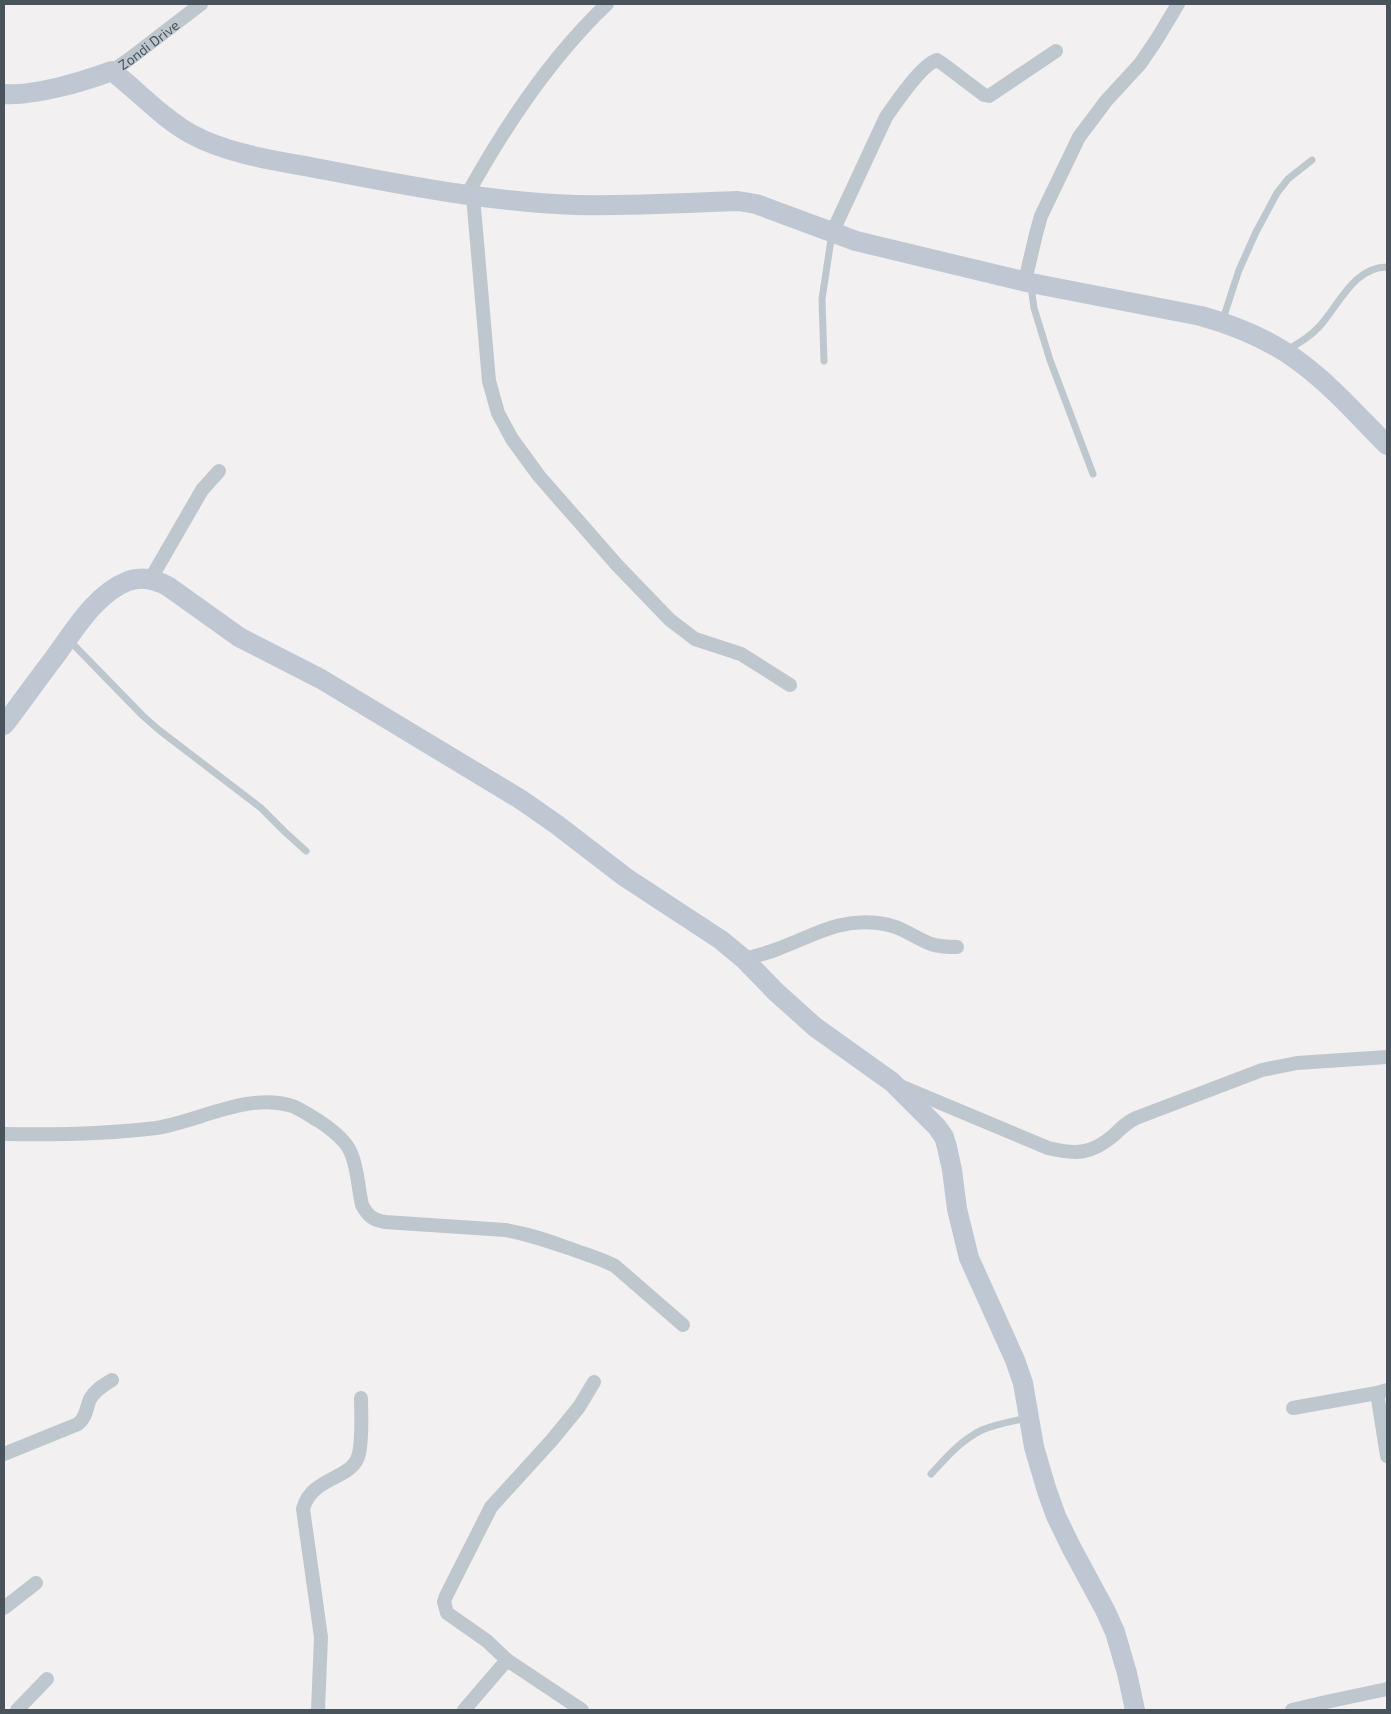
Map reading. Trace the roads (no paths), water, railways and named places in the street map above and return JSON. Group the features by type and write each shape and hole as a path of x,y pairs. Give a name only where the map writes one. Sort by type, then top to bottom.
{"street":[{"name":"Zondi Drive","path":"4,94 44,90 112,71 201,4"},
{"path":"607,4 571,41 548,70 495,146 470,195 491,393 498,413 518,447 540,476 617,565 674,624 695,639 741,654 790,685"},
{"path":"1028,282 1036,234 1042,216 1079,137 1106,101 1140,64 1157,40 1178,4"},
{"path":"832,232 886,117 925,67 932,61 937,60 984,96 990,96 1056,51"},
{"path":"112,71 176,124 192,134 219,146 265,159 371,180 509,200 576,204 738,201 756,204 865,243 1028,282 1152,306 1222,322 1251,334 1285,352 1321,380 1387,445"},
{"path":"150,580 202,490 219,471"},
{"path":"4,726 68,639 95,605 110,592 132,580 150,580 169,587 239,637 321,679 520,799 625,877 721,940 744,959 776,992 815,1027 892,1082 937,1127 948,1147 957,1209 969,1258 1015,1360 1023,1383 1040,1470 1056,1516 1073,1553 1115,1632 1135,1710"},
{"path":"744,959 779,949 832,927 861,922 893,926 909,932 930,944 958,947"},
{"path":"892,1082 1048,1148 1080,1152 1099,1146 1129,1121 1262,1070 1297,1064 1387,1057"},
{"path":"4,1134 71,1134 155,1128 234,1107 270,1103 291,1106 322,1123 347,1144 353,1160 362,1205 372,1219 385,1222 506,1230 545,1239 615,1266 683,1325"},
{"path":"4,1454 78,1424 85,1416 94,1392 112,1380"},
{"path":"582,1710 507,1660 487,1641 447,1612 444,1602 491,1508 579,1407 594,1382"},
{"path":"1293,1408 1382,1391 1387,1456"},
{"path":"318,1710 321,1638 303,1509 312,1492 356,1462 360,1448 361,1398"},
{"path":"4,1608 36,1583"},
{"path":"464,1710 507,1660"},
{"path":"17,1710 47,1680"},
{"path":"1292,1710 1387,1690"}],"lane":[{"path":"1222,322 1239,270 1256,232 1277,193 1288,179 1312,160"},
{"path":"824,361 822,299 832,232"},
{"path":"1285,352 1312,334 1351,285 1361,276 1377,267 1387,267"},
{"path":"1028,282 1050,360 1093,474"},
{"path":"68,639 148,720 261,808 306,851"},
{"path":"931,1474 948,1454 965,1440 982,1430 1029,1418"}]}
